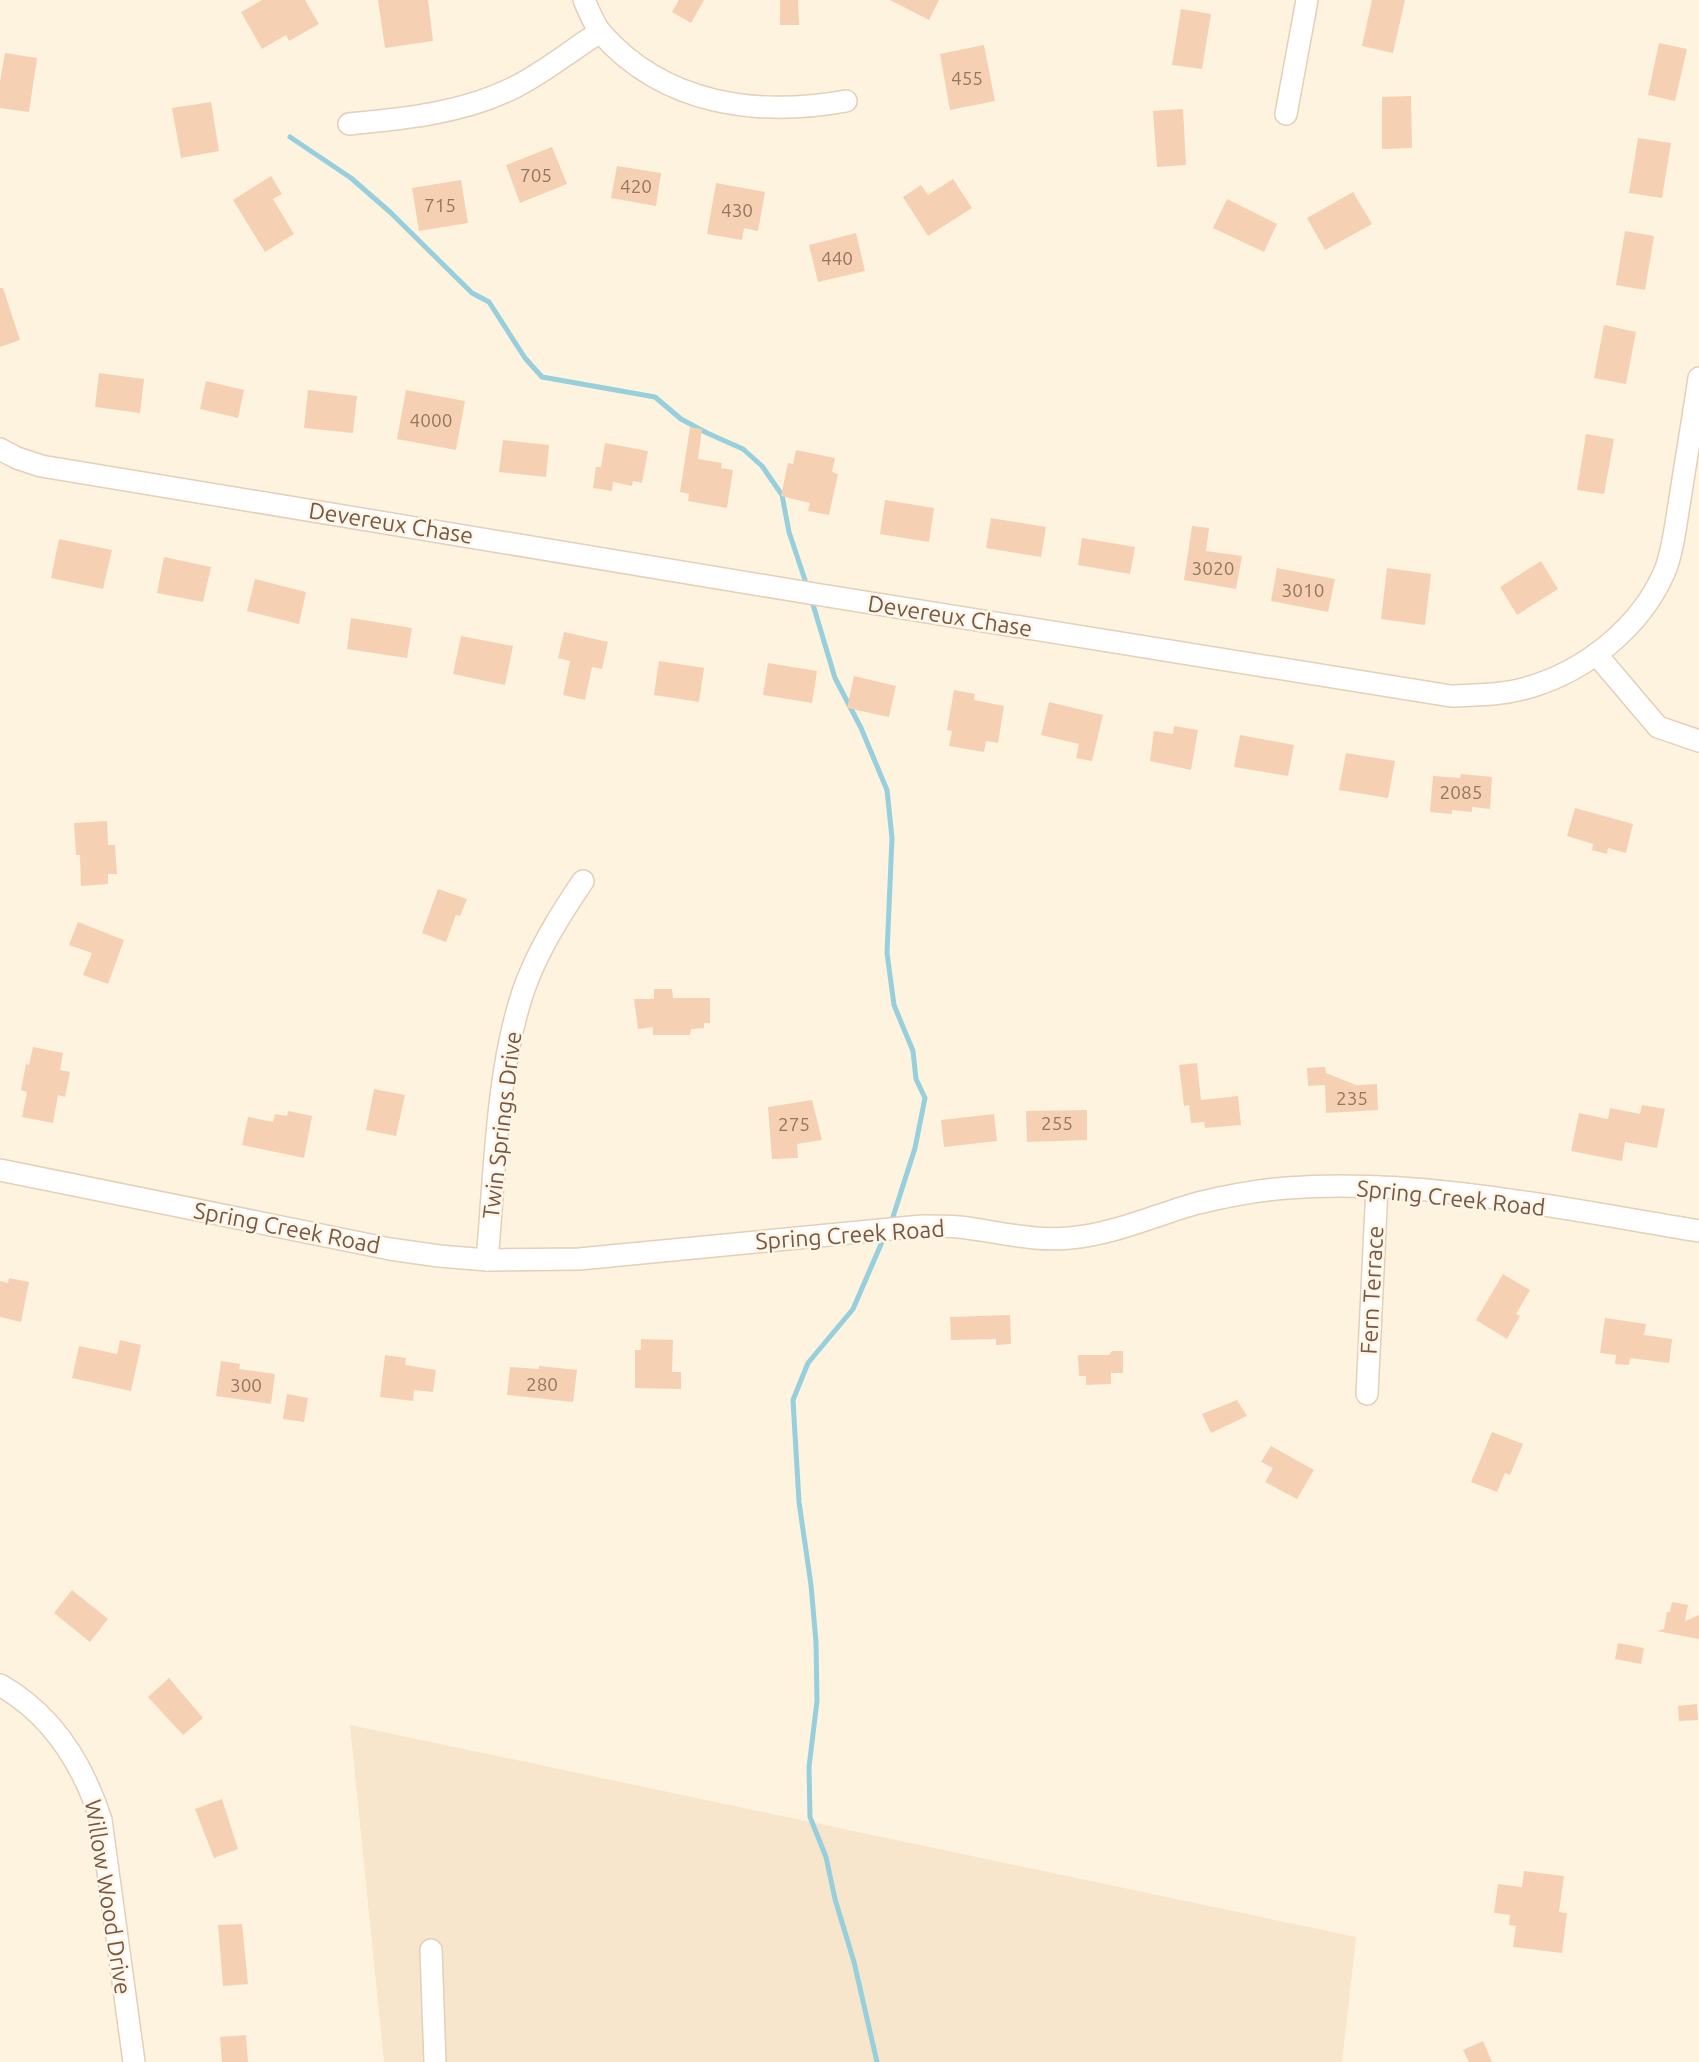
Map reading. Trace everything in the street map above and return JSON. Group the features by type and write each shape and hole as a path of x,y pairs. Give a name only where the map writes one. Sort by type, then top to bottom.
{"street":[{"path":"584,0 600,32 626,57 654,77 698,96 759,108 806,108 846,101"},
{"path":"1286,114 1307,0"},
{"path":"349,124 402,120 471,104 513,89 600,32"},
{"name":"Devereux Chase","path":"0,449 41,466 1451,696 1494,694 1549,680 1615,642 1637,617 1665,572 1699,378"},
{"path":"1597,654 1658,727 1699,741"},
{"name":"Twin Springs Drive","path":"487,1260 503,1081 513,1027 524,988 541,951 560,915 583,881"},
{"name":"Spring Creek Road","path":"0,1170 390,1249 487,1260 579,1259 922,1226 959,1227 1030,1238 1069,1238 1121,1229 1196,1204 1242,1193 1288,1188 1377,1187 1472,1195 1699,1231"},
{"name":"Fern Terrace","path":"1367,1394 1377,1187"},
{"name":"Willow Wood Drive","path":"0,1685 27,1703 48,1723 80,1766 92,1793 100,1820 134,2062"},
{"path":"431,1950 435,2062"}],"shaded area":[{"path":"350,1725 1356,1937 1342,2062 384,2062"}],"building":[{"path":"262,0 305,0 319,24 289,41 286,35 262,49 241,12"},
{"path":"378,0 428,0 433,41 385,48"},
{"path":"679,0 704,0 691,23 672,12"},
{"path":"780,0 798,0 799,25 780,25"},
{"path":"890,0 939,0 929,20"},
{"path":"1372,0 1405,0 1393,53 1362,46"},
{"path":"1181,9 1211,14 1202,69 1172,65"},
{"path":"1659,43 1687,49 1675,101 1648,95"},
{"path":"984,45 995,101 950,110 940,54"},
{"path":"5,53 37,58 29,112 0,108 0,82"},
{"path":"1411,96 1412,148 1382,149 1382,97"},
{"path":"211,102 219,151 181,158 172,108"},
{"path":"1183,109 1186,165 1157,167 1153,111"},
{"path":"1638,138 1671,143 1662,198 1629,193"},
{"path":"552,147 567,184 520,203 506,165"},
{"path":"617,166 661,173 656,206 611,198"},
{"path":"271,176 282,194 273,199 294,234 265,252 233,200"},
{"path":"953,179 972,208 928,236 903,197 921,185 928,195"},
{"path":"461,180 468,223 419,231 412,188"},
{"path":"716,183 765,192 758,231 744,228 742,240 707,234"},
{"path":"1353,192 1372,224 1325,250 1307,218"},
{"path":"1227,199 1277,224 1264,252 1213,228"},
{"path":"1625,231 1654,236 1645,290 1616,285"},
{"path":"856,233 865,271 818,282 809,245"},
{"path":"0,288 3,288 20,340 0,347"},
{"path":"1604,325 1636,332 1626,384 1594,378"},
{"path":"99,373 144,379 140,413 95,407"},
{"path":"206,381 244,390 238,418 200,409"},
{"path":"308,390 357,396 353,433 304,428"},
{"path":"406,390 465,401 456,450 397,439"},
{"path":"690,427 702,429 698,459 722,463 721,468 733,470 727,508 688,501 689,494 680,492"},
{"path":"1586,434 1614,439 1604,494 1577,490"},
{"path":"503,440 549,445 546,477 499,472"},
{"path":"605,443 648,451 642,483 633,481 632,486 613,482 612,491 593,488 596,467 601,467"},
{"path":"796,450 835,458 832,472 838,474 829,515 808,511 810,503 781,496 788,463 793,464"},
{"path":"885,500 934,508 929,542 880,534"},
{"path":"991,518 1046,527 1041,557 986,548"},
{"path":"1192,526 1209,528 1206,551 1242,556 1236,589 1184,580"},
{"path":"1082,538 1135,547 1130,574 1078,565"},
{"path":"59,539 112,550 103,589 51,578"},
{"path":"164,557 211,567 203,602 157,593"},
{"path":"1541,561 1558,589 1517,615 1500,587"},
{"path":"1277,568 1335,579 1328,612 1271,601"},
{"path":"1387,568 1431,574 1425,625 1381,619"},
{"path":"255,579 306,592 299,624 247,611"},
{"path":"351,618 412,628 407,658 347,649"},
{"path":"564,632 608,642 602,669 592,667 585,700 563,695 570,661 558,658"},
{"path":"461,636 513,646 505,685 453,674"},
{"path":"659,661 704,668 699,702 654,695"},
{"path":"768,663 817,671 812,703 763,695"},
{"path":"854,676 896,686 889,717 847,708"},
{"path":"954,690 975,694 974,700 1004,706 998,743 986,741 984,752 949,746 952,731 947,730"},
{"path":"1049,702 1103,715 1092,761 1076,758 1079,744 1041,735"},
{"path":"1174,726 1198,730 1191,770 1150,761 1154,731 1173,734"},
{"path":"1240,735 1294,745 1288,776 1234,767"},
{"path":"1346,753 1395,761 1388,798 1339,790"},
{"path":"1461,774 1492,777 1490,809 1472,807 1472,812 1452,810 1452,814 1430,812 1433,776 1460,778"},
{"path":"1575,808 1633,824 1626,853 1608,848 1607,854 1592,850 1593,844 1567,836"},
{"path":"107,821 108,845 115,845 117,874 108,874 108,884 81,886 80,855 76,855 74,823"},
{"path":"438,889 467,899 460,916 456,915 446,942 422,933"},
{"path":"78,922 124,940 108,984 83,975 92,953 69,945"},
{"path":"654,989 672,989 673,998 710,998 710,1023 704,1023 704,1028 691,1029 690,1035 653,1035 653,1027 638,1029 634,999 654,999"},
{"path":"33,1047 63,1053 60,1070 70,1072 65,1097 58,1095 53,1123 22,1117 27,1092 21,1090 26,1064 29,1065"},
{"path":"1197,1063 1201,1100 1238,1096 1241,1125 1205,1128 1204,1122 1191,1123 1189,1105 1184,1106 1179,1065"},
{"path":"1325,1067 1326,1073 1356,1085 1343,1086 1377,1084 1378,1110 1326,1113 1325,1085 1308,1086 1307,1068"},
{"path":"374,1089 405,1095 396,1136 366,1130"},
{"path":"812,1100 822,1140 797,1144 798,1158 772,1159 768,1107"},
{"path":"1642,1105 1665,1109 1657,1148 1625,1142 1622,1161 1571,1151 1579,1113 1608,1119 1610,1108 1640,1114"},
{"path":"1087,1110 1087,1140 1027,1142 1026,1111"},
{"path":"288,1111 312,1116 304,1158 242,1145 248,1117 273,1122 275,1114 287,1116"},
{"path":"994,1114 997,1141 944,1147 941,1120"},
{"path":"1503,1274 1530,1290 1516,1314 1520,1316 1507,1339 1476,1320"},
{"path":"9,1278 29,1282 21,1322 0,1317 0,1281 8,1283"},
{"path":"1010,1315 1011,1344 996,1345 996,1339 951,1340 950,1317"},
{"path":"1605,1318 1646,1324 1644,1335 1672,1339 1669,1363 1630,1358 1629,1365 1615,1364 1616,1355 1600,1353"},
{"path":"641,1339 673,1340 672,1372 681,1372 681,1389 635,1388 635,1350 641,1350"},
{"path":"120,1340 141,1345 131,1391 72,1378 79,1346 117,1354"},
{"path":"1112,1351 1123,1351 1123,1373 1111,1373 1111,1384 1086,1385 1086,1376 1079,1376 1078,1355 1109,1355"},
{"path":"385,1355 406,1358 405,1365 436,1370 433,1392 414,1390 413,1401 380,1397"},
{"path":"221,1361 240,1364 239,1369 275,1374 271,1404 216,1396"},
{"path":"539,1366 577,1370 573,1402 507,1395 510,1367 539,1369"},
{"path":"287,1394 308,1398 304,1422 283,1419"},
{"path":"1237,1400 1247,1416 1211,1433 1202,1414"},
{"path":"1492,1432 1523,1444 1510,1475 1505,1473 1497,1492 1471,1482"},
{"path":"1271,1446 1314,1470 1297,1499 1265,1482 1273,1468 1261,1462"},
{"path":"72,1590 108,1619 90,1642 54,1613"},
{"path":"1672,1602 1688,1605 1685,1621 1699,1615 1699,1639 1657,1631 1664,1629"},
{"path":"1618,1643 1644,1648 1641,1664 1615,1659"},
{"path":"169,1678 203,1718 183,1735 148,1697"},
{"path":"1697,1704 1698,1720 1679,1721 1678,1706"},
{"path":"222,1799 238,1849 214,1858 195,1809"},
{"path":"1524,1871 1564,1876 1559,1912 1567,1913 1562,1953 1513,1947 1516,1926 1509,1925 1510,1915 1494,1913 1498,1884 1522,1887"},
{"path":"242,1924 248,1984 223,1986 218,1925"},
{"path":"246,2035 248,2062 222,2062 220,2037"},
{"path":"1483,2041 1492,2062 1469,2062 1463,2050"}],"waterway":[{"path":"290,137 351,178 390,212 472,293 489,302 525,358 542,377 655,397 681,419 743,449 762,466 782,495 789,532 808,589"},
{"path":"811,598 835,678 861,728 887,790 892,838 887,953 894,1005 913,1051 916,1079 925,1098 915,1148 891,1223"},
{"path":"877,2062 826,1857 810,1817 809,1767 817,1701 816,1642 799,1502 793,1400 808,1363 853,1309 885,1235"}]}
